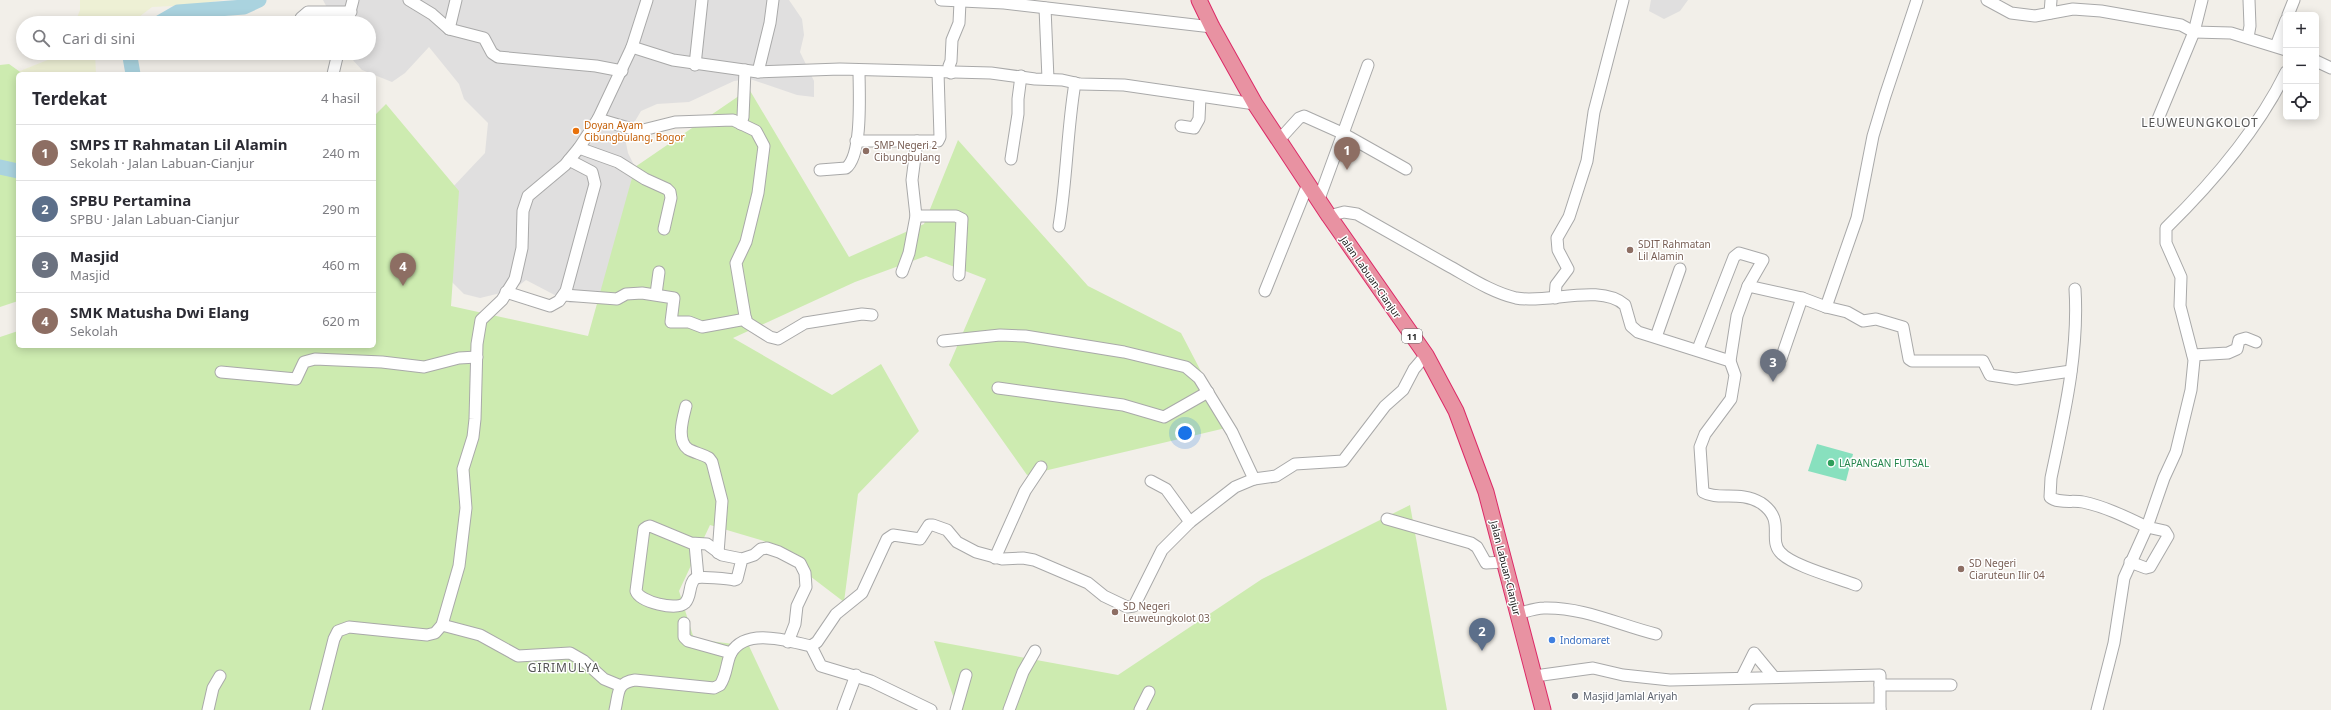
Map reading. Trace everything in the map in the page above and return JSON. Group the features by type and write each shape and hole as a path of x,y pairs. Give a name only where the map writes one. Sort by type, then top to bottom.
{"highway":[{"name":"Jalan Labuan-Cianjur","path":"1199,0 1212,27 1255,104 1329,216 1426,355 1456,411 1472,450 1488,500 1543,710"}],"street":[{"path":"350,16 353,0"},
{"path":"409,0 432,14 449,28 484,38 492,53 498,57 596,66 622,71"},
{"path":"449,28 456,0"},
{"path":"316,710 334,639 342,629 349,627 427,635 434,633 442,625 455,583 462,546 466,508 463,468 474,425 477,357 481,320 506,292 515,279 522,248 525,204 532,192 569,160 579,148 598,119 622,71 632,47 647,0"},
{"path":"695,65 702,0"},
{"path":"758,72 770,23 773,0"},
{"path":"941,0 960,2 1004,1 1045,8 1212,27"},
{"path":"1555,298 1556,285 1568,269 1558,250 1557,238 1569,217 1586,161 1594,112 1623,0"},
{"path":"1826,307 1857,218 1873,136 1884,96 1917,0"},
{"path":"1987,0 2011,13 2035,16 2073,9 2101,11 2181,25 2194,32 2222,32 2248,37 2281,48 2283,37"},
{"path":"2050,13 2051,0"},
{"path":"2158,119 2194,32 2202,0"},
{"path":"2248,37 2250,26 2249,0"},
{"path":"2289,12 2294,0"},
{"path":"951,73 949,66 951,61 952,40 959,23 960,2"},
{"path":"1045,8 1048,80"},
{"path":"303,16 308,12 351,12"},
{"path":"632,47 673,60 695,65 758,72 800,69 991,73 1075,83 1124,85 1255,104"},
{"path":"333,72 336,60"},
{"path":"2319,62 2331,68"},
{"path":"1319,199 1368,65"},
{"path":"741,124 743,116 745,70"},
{"path":"820,170 840,170 850,165 856,141 859,70"},
{"path":"856,141 934,142 940,137 938,72"},
{"path":"1011,159 1018,114 1021,76"},
{"path":"2097,710 2114,643 2124,578 2147,527 2164,478 2176,452 2191,390 2194,360 2180,306 2181,276 2166,243 2166,228 2210,182 2249,133 2277,91 2283,78"},
{"path":"1059,226 1068,160 1069,120 1075,83"},
{"path":"1181,126 1194,128 1199,119 1200,97"},
{"path":"1279,140 1302,116 1342,133 1406,168"},
{"path":"598,119 639,131 675,122 733,120 756,131 760,135 764,146 758,192 746,242 736,263 746,322 770,337 778,339 805,323 862,314 872,316"},
{"path":"902,272 909,253 916,216 912,180 917,141"},
{"path":"579,148 618,162 645,179 667,189 670,192 671,198 664,229"},
{"path":"506,292 546,306 556,303 564,295 595,184 592,172 569,160"},
{"path":"1265,290 1308,184"},
{"path":"1329,216 1344,212 1357,214 1478,282 1507,295 1526,299 1586,296 1607,296 1619,299 1625,305 1631,326 1638,332 1698,349 1730,361"},
{"path":"916,216 956,216 962,219 959,275"},
{"path":"1698,349 1734,257 1739,253 1763,260 1748,286 1737,316 1730,361 1735,375 1731,399 1705,434 1700,447 1703,492 1709,496 1732,494 1746,496 1762,504 1775,520 1776,539 1780,552 1792,561 1856,585"},
{"path":"1656,338 1680,269"},
{"path":"656,294 659,272"},
{"path":"1748,286 1802,298 1826,307 1847,312 1863,321 1876,319 1904,326 1909,359 1912,361 1983,361 1990,375 2016,379 2071,371"},
{"path":"2075,289 2076,315 2071,371 2051,478 2050,497 2058,501 2082,502 2106,509 2147,527 2165,531 2168,536 2150,567 2146,568 2130,562"},
{"path":"564,295 617,299 626,294 656,294 674,298 671,322 684,324 689,322 702,327 746,320"},
{"path":"1781,359 1802,298"},
{"path":"942,341 1000,335 1025,336 1124,352 1186,367 1198,376 1208,392 1232,432 1254,479"},
{"path":"2193,355 2228,354 2237,349 2239,340 2246,338 2256,342"},
{"path":"615,710 620,686 624,682 635,680 714,688 720,685 724,680 731,653 747,638 759,637 811,646 817,642 836,614 862,593 890,536 917,539 926,528 933,525 947,530 957,542 964,546 995,558 1034,560 1088,583 1104,596 1132,607 1135,605 1160,553 1190,522 1235,487 1254,479 1276,476 1295,464 1343,461 1386,406 1403,390 1414,369 1426,355"},
{"path":"221,372 296,379 304,362 315,359 382,362 424,367 459,358 477,357"},
{"path":"998,388 1123,405 1164,417 1208,392"},
{"path":"686,406 682,431 683,443 693,451 709,458 720,492 722,514 719,526 718,553"},
{"path":"995,558 1025,492 1041,467"},
{"path":"1151,481 1166,489 1190,522"},
{"path":"1387,519 1471,543 1477,547 1486,563 1504,562"},
{"path":"742,559 737,579 698,577 692,582 687,601 680,606 658,605 641,597 636,591 639,558 644,530 650,526 695,544 707,544 718,553 742,559 754,555 761,549 767,548 779,552 800,563 804,569 806,587 797,606 795,624 788,642"},
{"path":"695,544 698,577"},
{"path":"1517,614 1542,608 1578,611 1602,616 1629,627 1656,634"},
{"path":"684,623 684,637 688,641 731,653"},
{"path":"442,625 480,635 518,656 570,653 584,661 604,679 620,686"},
{"path":"811,646 821,666 856,675 931,710"},
{"path":"1009,710 1023,672 1035,650"},
{"path":"1742,677 1754,652 1773,676"},
{"path":"1535,676 1593,668 1623,675 1670,680 1773,676 1880,676 1880,709 1755,710"},
{"path":"843,710 856,675"},
{"path":"956,710 966,675"},
{"path":"208,710 213,688 220,676"},
{"path":"1880,686 1951,685"},
{"path":"1140,710 1149,692"}],"shaded area":[{"path":"323,0 789,0 802,19 804,35 800,52 814,81 814,97 797,95 750,79 734,81 689,102 657,104 641,111 625,138 628,153 635,167 602,295 586,301 570,303 526,280 513,290 480,298 464,294 452,282 450,190 485,153 488,123 464,99 459,84 429,47 405,73 392,82 376,76 376,72 367,72 362,70 353,60 376,60 376,16 331,16"},
{"path":"1651,0 1688,0 1680,11 1664,19 1649,11"}],"green space":[{"path":"80,0 223,0 193,5 152,7 140,16 78,16 80,10"},
{"path":"48,60 95,60 96,72 18,72"},
{"path":"9,64 20,72 16,72 16,302 0,307 0,65"},
{"path":"16,73 16,75 0,79"},
{"path":"749,89 849,257 924,224 958,140 1088,286 1181,333 1230,427 1027,475 949,365 986,279 926,256 855,282 733,338 832,395 881,364 919,431 858,494 844,602 764,541 710,525 679,591 694,639 749,646 779,710 0,710 0,337 16,332 16,348 376,348 376,114 386,104 459,191 451,306 588,336 635,167"},
{"name":"LAPANGAN FUTSAL","path":"1817,444 1853,454 1846,481 1808,471"},
{"path":"1410,505 1447,710 958,710 934,641 1118,675 1262,579"}],"waterway":[{"path":"171,16 178,12 244,7 259,0"},
{"path":"131,60 133,72"},
{"path":"0,167 16,171"}],"place":[{"name":"Doyan Ayam Cibungbulang, Bogor","path":"576,131"},
{"name":"SMP Negeri 2 Cibungbulang","path":"866,151"},
{"name":"SMPS IT Rahmatan Lil Alamin","path":"1347,170"},
{"name":"SDIT Rahmatan Lil Alamin","path":"1630,250"},
{"name":"SMK Matusha Dwi Elang","path":"403,286"},
{"name":"Masjid","path":"1773,382"},
{"name":"LAPANGAN FUTSAL","path":"1831,463"},
{"name":"SD Negeri Ciaruteun Ilir 04","path":"1961,569"},
{"name":"SD Negeri Leuweungkolot 03","path":"1115,612"},
{"name":"Indomaret","path":"1552,640"},
{"name":"SPBU Pertamina","path":"1482,651"},
{"name":"Masjid Jamlal Ariyah","path":"1575,696"}],"district":[{"name":"LEUWEUNGKOLOT","path":"2200,122"},
{"name":"GIRIMULYA","path":"564,667"}]}
